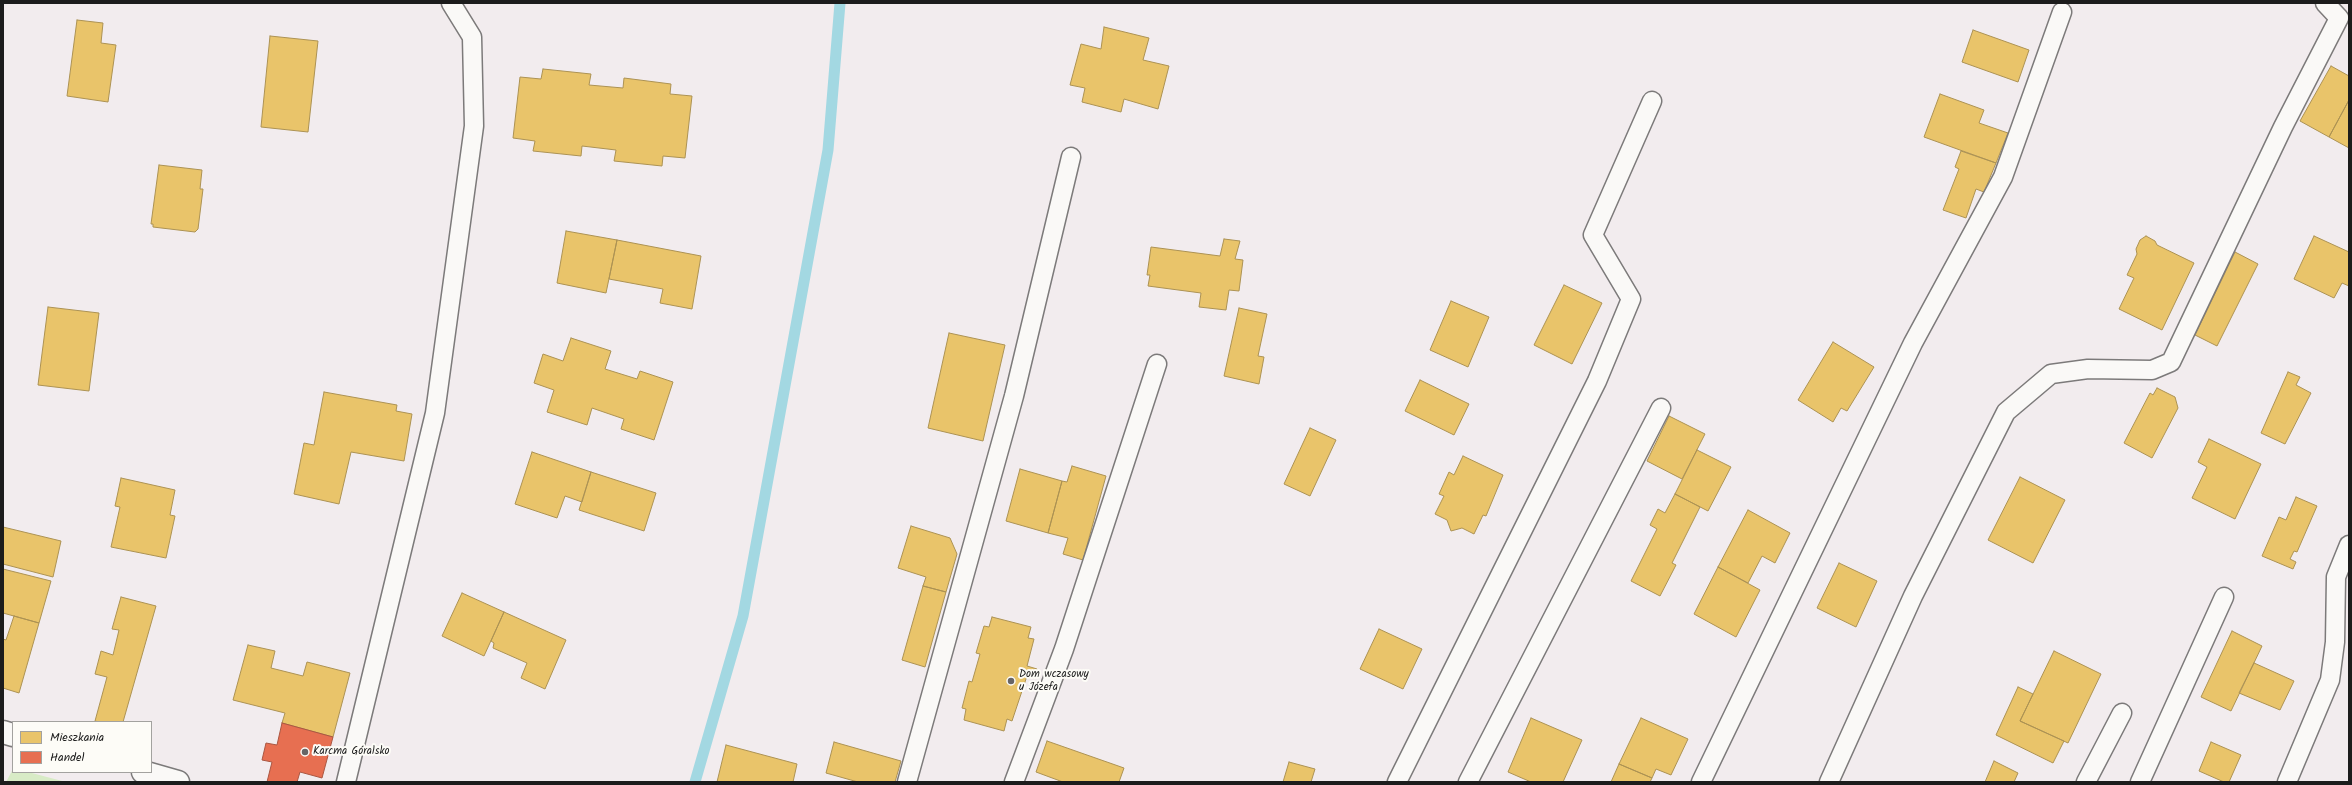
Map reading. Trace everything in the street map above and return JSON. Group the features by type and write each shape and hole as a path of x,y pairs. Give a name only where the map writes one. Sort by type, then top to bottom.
{"street":[{"path":"147,773 178,782"}],"lane":[{"path":"346,782 435,413 474,126 472,37 451,3"},
{"path":"1829,782 1913,596 2006,412 2051,374 2088,369 2152,370 2171,362 2283,127 2339,18 2325,3"},
{"path":"1701,782 1910,350 2003,177 2062,12"},
{"path":"1397,782 1597,381 1631,299 1593,235 1652,101"},
{"path":"906,782 1014,396 1071,157"},
{"path":"1014,782 1064,649 1157,364"},
{"path":"1468,782 1661,408"},
{"path":"2287,782 2330,680 2335,642 2336,577 2349,546"},
{"path":"2140,782 2224,596"},
{"path":"2086,782 2122,713"}],"green space":[{"path":"12,771 12,773 32,773 66,782 6,782"}],"building: Mieszkania":[{"path":"77,20 103,23 101,43 116,45 108,102 67,96"},
{"path":"1104,27 1149,38 1143,60 1169,66 1158,109 1124,99 1121,112 1082,102 1085,88 1070,85 1081,44 1101,49"},
{"path":"1973,30 2029,50 2018,82 1962,62"},
{"path":"270,36 318,41 308,132 261,127"},
{"path":"2331,66 2349,76 2349,100 2329,137 2300,121"},
{"path":"543,69 591,74 589,85 623,88 624,78 671,84 670,94 692,96 685,158 663,156 662,166 614,161 616,150 582,146 581,156 533,151 535,141 513,138 520,77 541,79"},
{"path":"1940,94 1984,110 1979,123 2008,133 1996,163 1924,137"},
{"path":"2349,100 2349,148 2329,137"},
{"path":"1961,151 1996,163 1984,192 1976,189 1966,218 1943,210 1959,169 1955,167"},
{"path":"159,165 202,170 200,189 203,189 198,229 195,232 153,227 153,224 151,224"},
{"path":"566,231 617,240 606,293 557,283"},
{"path":"2146,236 2155,241 2157,245 2194,263 2162,330 2119,309 2134,278 2127,275 2137,254 2136,249 2140,240"},
{"path":"2314,236 2349,252 2349,286 2342,283 2334,298 2294,279"},
{"path":"1224,239 1240,241 1235,259 1243,260 1239,291 1229,290 1226,310 1199,307 1201,293 1148,286 1150,275 1147,275 1151,247 1220,256"},
{"path":"617,240 701,256 692,309 660,303 663,289 609,279"},
{"path":"2235,252 2258,264 2217,346 2195,335"},
{"path":"1564,285 1602,303 1572,364 1534,345"},
{"path":"1451,301 1489,317 1468,367 1430,350"},
{"path":"48,307 99,313 89,391 38,385"},
{"path":"1239,308 1267,314 1258,356 1264,357 1259,384 1224,376"},
{"path":"949,333 1005,345 983,441 928,428"},
{"path":"571,338 611,351 605,369 637,379 640,371 673,382 654,440 621,429 624,419 592,408 587,425 547,412 554,390 534,383 543,354 563,361"},
{"path":"1833,342 1874,367 1847,411 1841,408 1833,422 1798,400"},
{"path":"2288,372 2300,377 2296,385 2311,393 2285,444 2261,433"},
{"path":"1420,380 1469,404 1454,435 1405,411"},
{"path":"2157,388 2175,397 2178,408 2152,458 2124,443 2150,393 2153,395"},
{"path":"324,392 397,405 396,411 412,414 404,461 351,452 339,504 294,494 304,443 314,445"},
{"path":"1669,416 1705,434 1682,479 1647,461"},
{"path":"1310,428 1336,440 1310,496 1284,484"},
{"path":"2209,439 2261,464 2235,519 2192,498 2207,467 2198,462"},
{"path":"1697,450 1731,467 1708,511 1675,494"},
{"path":"532,452 591,472 582,502 565,496 557,518 515,504"},
{"path":"1463,456 1503,475 1486,516 1483,515 1474,534 1462,528 1451,531 1447,520 1435,514 1444,496 1439,494 1449,472 1454,475"},
{"path":"1072,466 1106,476 1083,560 1063,554 1068,538 1048,533 1062,481 1067,482"},
{"path":"1020,469 1062,481 1048,533 1006,521"},
{"path":"591,472 656,493 644,531 579,510"},
{"path":"2020,477 2065,500 2033,563 1988,540"},
{"path":"121,478 175,490 170,515 175,516 166,558 111,547 120,507 115,506"},
{"path":"1675,494 1700,507 1672,563 1676,565 1660,596 1631,581 1657,529 1650,525 1658,509 1665,513"},
{"path":"2296,497 2317,506 2297,552 2294,551 2290,559 2296,562 2293,569 2262,556 2279,517 2286,520"},
{"path":"1748,510 1790,533 1775,563 1762,556 1748,583 1718,567"},
{"path":"911,526 950,538 957,554 946,592 923,586 926,577 898,568"},
{"path":"3,527 61,541 53,577 3,564"},
{"path":"1839,563 1877,581 1856,627 1817,608"},
{"path":"1718,567 1760,590 1736,637 1694,614"},
{"path":"3,569 51,581 39,623 3,613"},
{"path":"923,586 946,592 925,667 902,660"},
{"path":"462,593 504,612 484,656 442,636"},
{"path":"121,597 156,606 123,721 95,721 107,677 95,674 101,651 113,655 119,630 112,629"},
{"path":"504,612 566,640 545,689 521,678 527,663 493,648 494,643 491,641"},
{"path":"14,616 39,623 19,693 3,688 3,639 6,640"},
{"path":"992,617 1031,627 1028,638 1034,639 1027,666 1037,669 1035,678 1027,676 1012,721 1007,719 1004,731 964,720 966,709 962,708 969,681 972,682 980,654 976,653 984,626 989,627"},
{"path":"1379,629 1422,649 1403,689 1360,669"},
{"path":"2232,631 2262,646 2231,711 2201,697"},
{"path":"248,645 275,651 271,668 303,676 307,662 350,673 333,737 282,723 285,713 233,700"},
{"path":"2054,651 2101,674 2068,743 2020,721"},
{"path":"2254,663 2294,681 2280,710 2239,693"},
{"path":"2018,687 2033,694 2020,721 2064,741 2053,763 1996,735"},
{"path":"1531,718 1582,740 1563,782 1531,782 1508,772"},
{"path":"1641,718 1688,739 1671,775 1656,769 1652,778 1619,764"},
{"path":"1047,741 1124,768 1119,782 1063,782 1036,772"},
{"path":"834,742 901,761 895,782 858,782 826,773"},
{"path":"2211,742 2241,755 2229,782 2224,782 2199,771"},
{"path":"726,745 797,764 793,782 717,782"},
{"path":"1994,761 2018,773 2014,782 1985,782"},
{"path":"1289,762 1315,769 1311,782 1283,782"},
{"path":"1619,764 1652,778 1650,782 1611,782"}],"building: Handel":[{"path":"282,723 333,737 322,778 300,772 297,782 267,782 272,762 262,760 266,743 277,745"}],"waterway":[{"path":"695,782 743,616 828,150 840,3"}],"place":[{"name":"Dom wczasowy u Józefa","path":"1011,681"},
{"name":"Karcma Góralsko","path":"305,752"}]}
